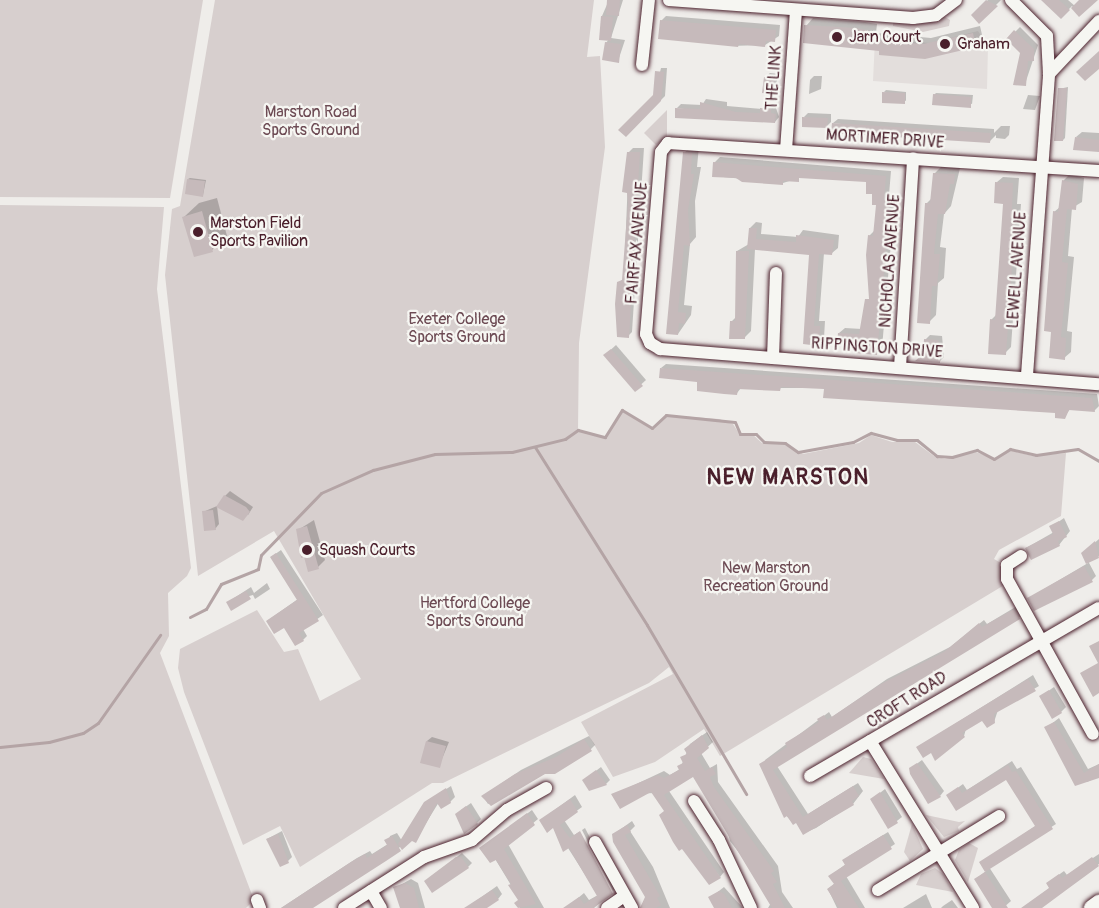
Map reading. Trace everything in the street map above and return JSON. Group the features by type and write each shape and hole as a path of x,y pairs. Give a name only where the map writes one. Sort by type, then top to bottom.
{"main road":[{"path":"1092,908 1099,903"}],"street":[{"path":"642,65 649,0"},
{"path":"669,0 779,4 796,10 913,18 936,15 956,0"},
{"path":"1011,0 1047,36 1060,46 1071,48"},
{"name":"THE LINK","path":"786,150 796,10"},
{"path":"1049,74 1071,48 1099,21"},
{"name":"LEWELL AVENUE","path":"1027,375 1049,74 1047,36"},
{"name":"MORTIMER DRIVE","path":"669,143 1099,171"},
{"name":"FAIRFAX AVENUE","path":"654,347 646,334 661,152 669,143"},
{"name":"NICHOLAS AVENUE","path":"900,367 914,158"},
{"path":"773,358 776,273"},
{"name":"RIPPINGTON DRIVE","path":"654,347 773,358 1027,375 1099,384"},
{"path":"1021,556 1007,566 1007,579 1093,734"},
{"name":"CROFT ROAD","path":"973,908 870,741 1041,639 1099,608"},
{"path":"810,776 870,741"},
{"path":"344,908 424,857 472,840 507,810 546,788"},
{"path":"694,801 719,840 751,908"},
{"path":"878,890 999,816"},
{"path":"595,842 632,908"},
{"path":"371,891 381,908"},
{"path":"607,908 624,896"}],"shaded area":[{"path":"978,31 988,46 987,89 873,81 875,39 930,43"}],"green space":[{"path":"0,0 203,0 170,198 0,197"},
{"path":"215,0 594,0 587,57 600,56 605,147 579,343 578,430 605,437 622,410 652,428 666,415 719,419 733,424 740,435 752,434 762,443 783,443 803,454 859,443 871,435 892,442 915,442 934,456 945,459 976,452 994,459 1009,450 1033,456 1066,453 1061,516 999,550 994,559 1001,563 1006,584 720,756 704,729 655,762 613,777 581,722 673,674 669,667 649,683 443,783 432,783 300,867 280,826 243,845 184,692 178,668 180,649 257,610 284,652 298,649 320,701 361,679 274,531 198,576 165,275 172,209 180,206"},
{"path":"945,17 950,20 949,26 923,32 893,26 893,22"},
{"path":"667,110 667,137 656,145 644,133"},
{"path":"0,205 164,207 157,289 191,568 187,576 168,593 169,636 160,653 254,900 246,908 0,908"},
{"path":"863,757 871,759 884,779 849,773"},
{"path":"926,815 959,822 965,821 958,827 959,831 944,837"},
{"path":"912,824 923,849 910,861 904,852"},
{"path":"969,843 978,848 968,882 955,860 959,850"},
{"path":"935,868 943,874 953,892 916,885 921,874"}],"building":[{"path":"607,0 620,0 619,16 606,15"},
{"path":"986,0 998,6 979,24 971,15"},
{"path":"1041,0 1059,0 1070,10 1061,19"},
{"path":"1079,0 1098,0 1079,17 1071,8"},
{"path":"601,16 613,17 611,41 599,40"},
{"path":"660,20 776,30 775,42 766,41 765,47 739,44 738,47 658,39"},
{"path":"804,25 857,28 870,31 870,40 923,44 973,33 976,47 925,59 879,55 879,51 803,43"},
{"path":"1014,30 1034,49 1034,61 1028,61 1026,86 1013,85 1020,53 1006,39"},
{"path":"605,42 621,44 619,63 602,60"},
{"path":"1099,51 1099,69 1085,81 1076,72"},
{"path":"655,71 664,72 661,101 626,137 618,130 653,95"},
{"path":"764,77 775,78 773,94 762,93"},
{"path":"1058,88 1067,88 1063,141 1054,141"},
{"path":"882,92 905,93 905,104 882,103"},
{"path":"933,94 971,97 971,108 932,105"},
{"path":"700,102 736,112 760,113 760,108 771,109 771,113 776,114 775,123 675,118 675,108 700,109"},
{"path":"802,117 828,118 827,128 802,127"},
{"path":"832,123 991,133 990,143 831,133"},
{"path":"1075,137 1099,140 1099,152 1073,150"},
{"path":"627,152 640,152 629,338 617,337 615,304 617,282 622,280 628,203 627,193 622,192"},
{"path":"683,152 692,153 691,174 694,174 688,210 690,246 684,245 678,312 686,313 685,324 679,323 678,335 666,334"},
{"path":"713,162 886,176 884,200 890,201 877,355 854,353 854,345 837,344 838,333 859,334 865,299 869,299 866,255 868,235 873,236 876,205 872,205 872,194 866,194 866,182 799,178 799,182 783,181 783,185 742,182 736,178 712,177"},
{"path":"933,173 955,174 954,184 950,184 945,214 938,214 934,254 940,254 937,286 932,286 930,324 917,323 925,203 930,203"},
{"path":"187,179 205,181 203,197 185,194"},
{"path":"1062,180 1078,184 1076,210 1067,209 1062,262 1068,263 1061,337 1066,338 1065,360 1049,358 1051,332 1044,331 1053,211 1058,212"},
{"path":"995,182 1013,183 1012,209 1016,209 1006,355 988,354 990,319 995,320 1003,204 994,203"},
{"name":"Marston Field Sports Pavilion","path":"202,211 213,252 194,257 182,217"},
{"path":"749,228 757,228 756,239 796,242 796,235 834,240 832,255 819,254 814,326 820,326 819,346 803,344 809,255 747,249"},
{"path":"736,251 749,251 745,339 729,339 730,321 735,321"},
{"path":"924,339 938,340 941,345 940,363 915,361 923,354"},
{"path":"611,349 643,386 635,392 603,355"},
{"path":"660,368 1092,398 1095,412 1069,410 1065,419 1055,418 1055,413 823,398 824,389 781,387 780,391 738,389 737,395 724,394 697,391 697,382 659,378"},
{"path":"224,495 246,507 250,512 243,521 216,507"},
{"path":"213,510 216,530 204,531 202,511"},
{"path":"1059,521 1067,537 1058,541 1060,546 1031,560 1025,548 1053,534 1049,526"},
{"name":"Squash Courts","path":"307,526 319,569 308,572 304,557 301,558 296,529"},
{"path":"1095,541 1099,558 1086,564 1081,553"},
{"path":"276,553 319,621 299,633 304,641 295,646 284,628 274,634 266,621 297,600 270,557"},
{"path":"1084,566 1093,582 1034,611 1027,598"},
{"path":"246,591 251,599 231,611 226,602"},
{"path":"1014,609 1020,619 773,770 803,817 853,786 859,796 852,801 854,805 803,835 796,823 793,825 787,816 784,818 759,764 787,747 785,743 819,722 817,719 824,715 827,720 881,684 944,652 979,623 982,627"},
{"path":"1099,641 1099,693 1093,697 1080,673 1098,663 1089,646"},
{"path":"1028,679 1036,691 994,714 995,723 987,728 982,721 962,733 965,737 935,761 931,753 923,758 916,747"},
{"path":"1049,690 1062,713 1052,719 1039,696"},
{"path":"1054,722 1084,773 1099,764 1099,778 1075,786 1044,727"},
{"path":"702,735 709,748 697,758 705,771 712,767 716,774 710,777 714,787 774,871 771,873 777,882 773,884 785,908 772,908 693,777 664,795 721,878 709,885 682,849 679,851 673,842 659,815 664,811 651,792 620,809 611,794 658,775 664,778 679,770 677,766 683,763 680,757 687,754 684,749"},
{"path":"584,739 592,751 555,774 545,774 491,806 481,796 515,774 556,757"},
{"path":"426,741 446,746 440,768 420,763"},
{"path":"917,763 941,797 928,804 910,774 909,768"},
{"path":"1008,765 1012,772 1016,771 1053,829 985,872 979,862 1035,826 1006,780 956,811 946,795 958,787 962,793"},
{"path":"596,770 607,785 589,791 582,780"},
{"path":"446,788 451,803 441,809 437,803 416,843 412,841 402,850 398,844 424,802"},
{"path":"880,792 898,823 888,829 870,799"},
{"path":"570,799 578,812 560,825 570,838 580,831 613,894 593,908 563,908 579,897 584,904 597,896 569,848 563,852 553,828 547,833 539,820"},
{"path":"466,806 478,824 464,834 455,814"},
{"path":"527,813 535,825 504,849 536,904 518,908 514,903 518,900 508,885 511,884 496,860 490,863 479,848"},
{"path":"627,825 631,832 625,835 660,896 657,898 661,905 656,908 640,908 645,897 613,842 612,834"},
{"path":"278,834 289,863 280,867 266,839"},
{"path":"883,835 892,849 841,881 859,908 839,908 827,889 834,884 828,876 845,865 842,860"},
{"path":"392,836 401,851 386,861 313,908 281,908 351,862 365,854 367,858 387,845 384,840"},
{"path":"456,857 461,857 469,868 432,893 424,881"},
{"path":"1092,857 1099,866 1042,908 1021,908 1049,888 1046,883 1059,874 1062,878"},
{"path":"985,872 1008,908 992,908 974,879"},
{"path":"405,883 414,888 419,908 400,908 393,887"},
{"path":"492,890 499,900 487,908 464,908"},
{"path":"719,891 724,894 732,908 714,908 708,897"}],"waterway":[{"path":"190,617 206,609 221,584 258,569 261,555 321,493 373,470 435,454 512,452 565,439 578,430 605,437 622,410 652,428 666,415 735,422 740,434 756,434 764,442 785,443 798,452 853,442 871,433 897,440 917,440 937,456 952,457 977,450 994,459 1010,449 1036,455 1078,449 1099,461"},
{"path":"535,447 647,625 746,794"},
{"path":"0,747 49,742 83,733 98,723 160,635"}],"place":[{"name":"Jarn Court","path":"837,37"},
{"name":"Graham","path":"945,44"},
{"name":"Marston Field Sports Pavilion","path":"198,232"},
{"name":"Squash Courts","path":"307,550"}],"district":[{"name":"NEW MARSTON","path":"788,478"}],"park label":[{"name":"Marston Road Sports Ground","path":"311,121"},
{"name":"Exeter College Sports Ground","path":"457,328"},
{"name":"New Marston Recreation Ground","path":"766,577"},
{"name":"Hertford College Sports Ground","path":"475,612"}]}
